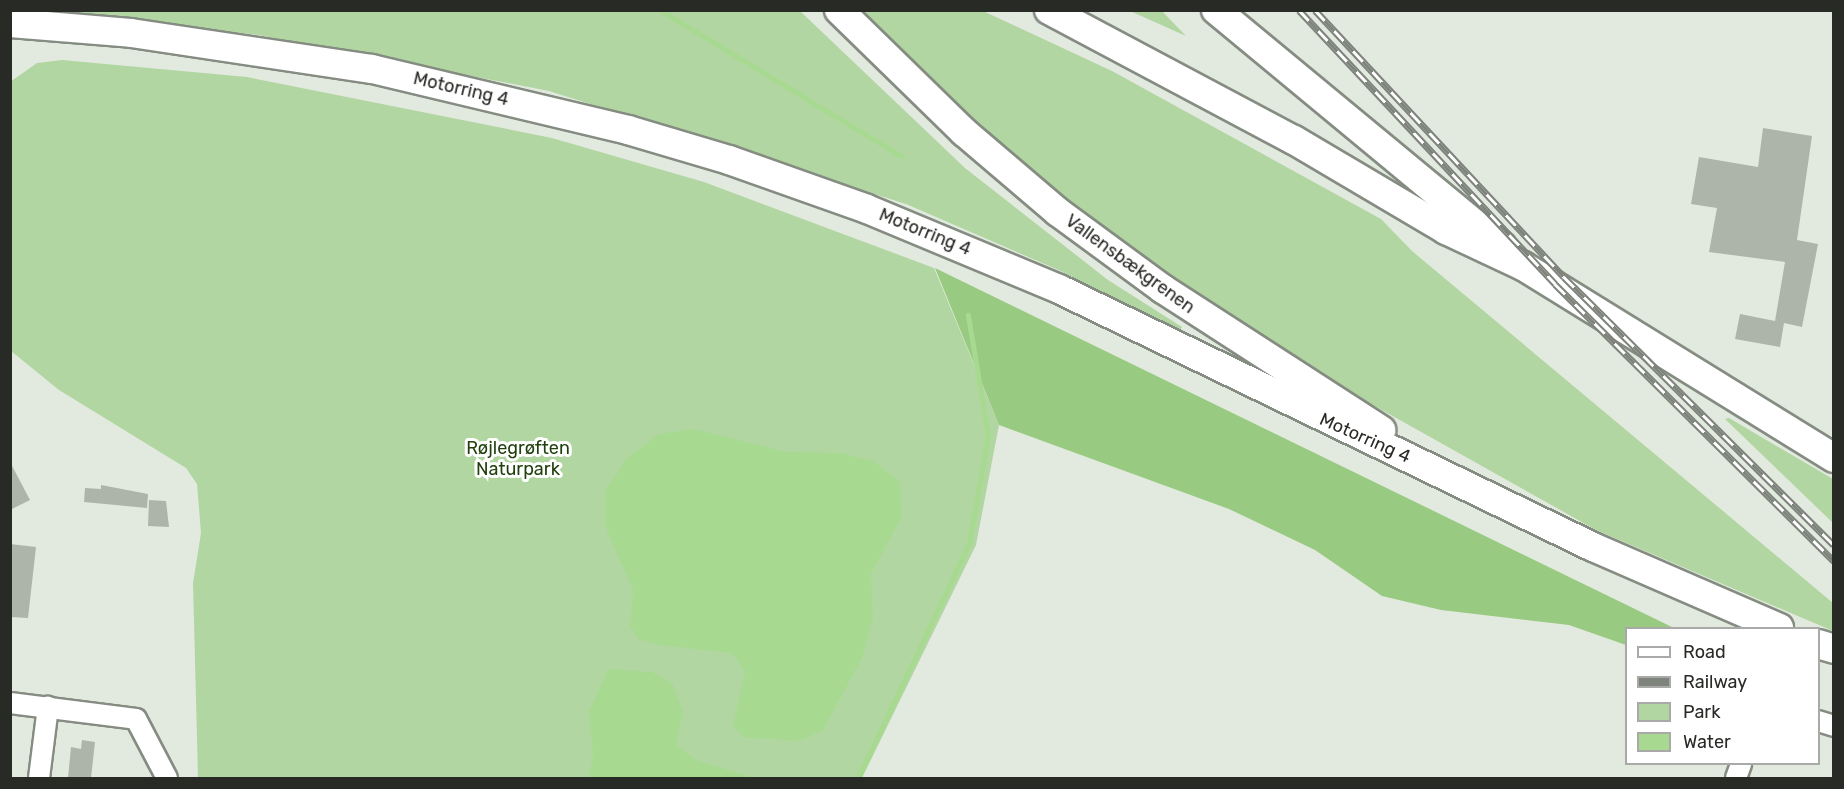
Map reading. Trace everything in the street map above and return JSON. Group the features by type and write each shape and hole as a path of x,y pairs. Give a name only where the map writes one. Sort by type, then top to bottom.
{"highway":[{"name":"Vallensbækgrenen","path":"839,10 964,132 1058,212 1163,290 1453,477"},
{"path":"1048,10 1294,140 1446,230 1523,266 1833,458"},
{"path":"1216,10 1523,266"},
{"name":"Motorring 4","path":"10,23 131,33 372,69 617,127 729,160 867,209 1049,284 1453,477 1593,547 1777,627"}],"street":[{"path":"10,703 117,715 141,725 167,778"},
{"path":"39,778 48,707"}],"green space":[{"path":"54,11 800,11 965,168 1108,280 1182,327 1179,332 1063,272 906,204 549,91 258,35"},
{"path":"864,11 983,11 1112,71 1381,219 1412,251 1833,603 1833,631 1596,530 1232,326 967,124"},
{"path":"1130,11 1162,11 1186,36"},
{"name":"Røjlegrøften Naturpark","path":"62,60 247,77 552,138 704,182 934,268 999,425 976,545 862,778 198,778 193,583 201,533 197,484 186,468 59,390 11,351 10,82 37,63"},
{"path":"1729,418 1833,479 1833,523 1725,419"}],"shaded area":[{"path":"935,268 1672,627 1625,627 1625,645 1569,625 1441,610 1382,596 1315,550 1229,509 999,425"}],"water":[{"path":"693,429 786,452 841,453 875,462 900,482 901,518 871,574 873,618 862,658 823,730 799,741 743,737 733,725 745,672 732,653 658,645 639,639 630,627 633,590 605,526 605,491 627,458 659,434"},
{"path":"608,669 652,672 672,683 683,711 676,745 696,760 754,778 588,778 593,757 589,712"}],"building":[{"path":"1763,128 1812,136 1797,240 1818,244 1802,327 1784,323 1780,347 1735,339 1740,314 1775,321 1785,262 1709,252 1717,208 1691,204 1699,157 1758,167"},
{"path":"10,462 30,500 10,510"},
{"path":"101,485 148,494 147,508 84,502 85,488 101,489"},
{"path":"149,500 166,501 169,527 148,526"},
{"path":"10,544 36,547 28,618 10,617"},
{"path":"82,740 95,742 91,778 68,778 71,747 81,749"}],"waterway":[{"path":"660,10 901,156"},
{"path":"858,778 969,543 988,435 968,315"}],"railway":[{"path":"1299,10 1555,284 1834,561"},
{"path":"1315,10 1564,277 1834,545"}]}
